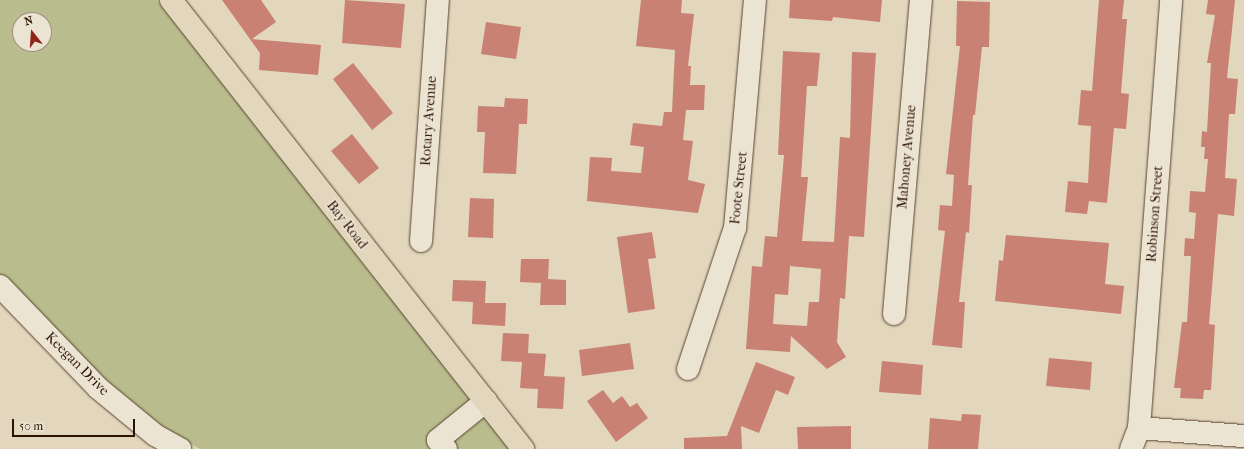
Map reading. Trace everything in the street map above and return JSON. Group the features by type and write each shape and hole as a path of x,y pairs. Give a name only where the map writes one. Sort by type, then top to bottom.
{"main road":[{"name":"Bay Road","path":"171,0 523,449"}],"street":[{"name":"Rotary Avenue","path":"420,241 438,0"},
{"name":"Foote Street","path":"688,370 735,228 755,0"},
{"name":"Mahoney Avenue","path":"894,314 921,0"},
{"name":"Robinson Street","path":"1131,449 1139,428 1171,0"},
{"name":"Keegan Drive","path":"0,286 151,442 180,449"},
{"path":"446,449 438,440 486,401"},
{"path":"1139,428 1244,436"}],"green space":[{"path":"0,0 157,0 510,449 200,449 157,426 104,381 0,279"}],"building":[{"path":"222,0 261,0 276,22 252,39 321,45 318,75 259,70 260,53"},
{"path":"345,0 405,4 401,48 342,43"},
{"path":"641,0 682,0 681,13 694,14 688,66 691,66 690,85 705,85 704,110 686,110 683,140 693,141 688,180 705,184 698,213 587,201 590,157 612,158 611,171 641,173 644,147 630,145 633,123 662,126 664,112 672,112 675,50 636,46"},
{"path":"790,0 882,0 880,22 833,17 832,21 789,18"},
{"path":"1099,0 1124,0 1122,19 1127,19 1121,93 1129,94 1126,129 1114,128 1107,203 1089,201 1087,214 1065,212 1068,181 1088,183 1091,126 1078,125 1081,90 1092,91"},
{"path":"1208,0 1235,0 1227,78 1238,79 1235,114 1229,114 1225,178 1237,179 1234,216 1218,214 1209,324 1215,325 1211,390 1204,390 1203,399 1180,398 1181,388 1174,388 1182,322 1187,322 1191,256 1184,256 1185,238 1194,239 1196,213 1189,212 1190,191 1205,192 1208,159 1204,159 1205,147 1201,147 1202,131 1207,132 1211,63 1207,63 1215,15 1206,14"},
{"path":"957,1 990,2 989,47 982,47 975,115 973,115 968,185 972,185 969,233 966,232 959,302 965,302 962,348 932,345 945,231 938,230 940,205 952,206 954,175 946,174 960,46 956,46"},
{"path":"486,22 521,27 516,59 481,54"},
{"path":"783,51 820,53 817,86 807,86 801,177 808,177 802,241 834,242 840,137 850,138 852,52 876,53 864,237 849,236 845,299 840,298 837,342 846,357 827,369 791,336 790,352 746,349 752,266 762,267 765,236 777,237 784,155 778,155","holes":["790,266 821,269 819,302 809,302 807,326 773,324 775,294 788,295"]},
{"path":"353,63 393,113 372,130 333,79"},
{"path":"505,98 528,99 527,124 519,124 516,174 483,173 485,132 477,132 478,106 504,107"},
{"path":"352,134 379,168 359,184 331,151"},
{"path":"470,198 494,199 493,238 468,237"},
{"path":"652,232 656,258 648,259 655,309 628,313 617,237"},
{"path":"1006,235 1109,243 1105,284 1124,286 1121,314 995,301 999,260 1003,261"},
{"path":"521,259 549,259 548,279 566,280 566,305 540,305 541,283 520,282"},
{"path":"453,280 486,281 485,303 506,303 505,326 472,324 473,302 452,301"},
{"path":"503,333 529,334 528,353 546,354 544,376 565,377 563,409 537,408 538,389 520,388 522,362 501,361"},
{"path":"630,343 634,369 582,376 579,350"},
{"path":"1049,358 1092,362 1090,390 1046,386"},
{"path":"882,361 923,365 921,395 879,392"},
{"path":"756,362 795,377 788,395 776,390 759,433 741,426 742,449 684,449 684,438 727,436"},
{"path":"603,390 613,403 622,396 630,407 637,403 648,418 616,442 587,401"},
{"path":"962,414 981,415 978,449 928,449 930,418 961,421"},
{"path":"851,426 851,449 798,449 797,427"}]}
